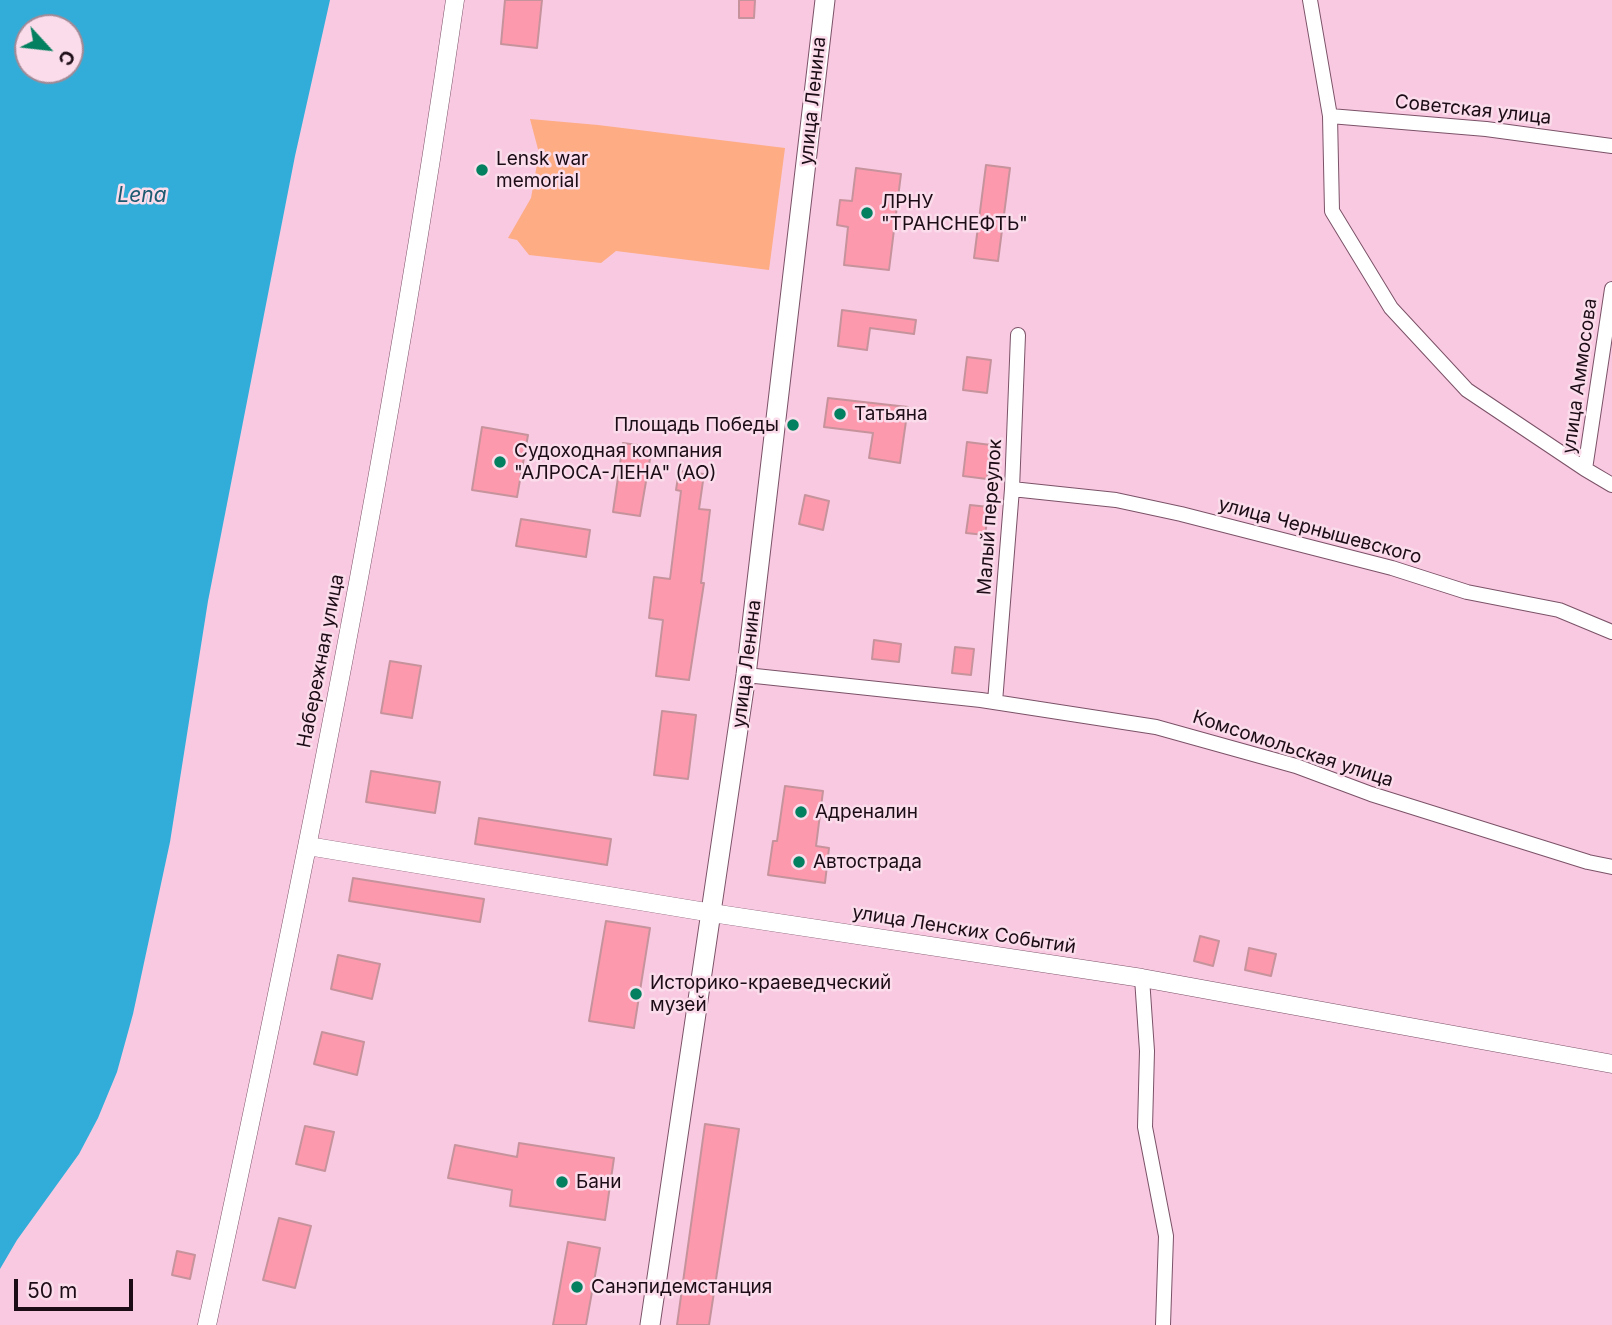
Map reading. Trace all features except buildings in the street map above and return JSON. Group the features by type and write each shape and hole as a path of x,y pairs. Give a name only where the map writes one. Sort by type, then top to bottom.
{"main road":[{"name":"улица Ленина","path":"650,1325 746,675 825,0"}],"street":[{"name":"Набережная улица","path":"207,1325 308,846 410,300 455,0"},
{"path":"1310,0 1330,116 1332,211 1391,308 1467,390 1612,485"},
{"name":"Советская улица","path":"1330,116 1486,129 1612,146"},
{"name":"улица Аммосова","path":"1585,469 1610,317 1612,289"},
{"name":"Малый переулок","path":"995,702 1012,489 1018,335"},
{"name":"улица Чернышевского","path":"1012,489 1116,500 1181,514 1392,568 1467,592 1559,610 1612,632"},
{"name":"Комсомольская улица","path":"746,675 995,702 1156,727 1296,766 1371,794 1588,862 1612,867"},
{"name":"улица Ленских Событий","path":"308,846 712,913 1142,978 1612,1064"},
{"path":"1142,978 1147,1051 1144,1127 1166,1236 1163,1325"}],"shaded area":[{"path":"530,119 785,148 769,270 616,251 601,263 529,255 517,240 508,238 531,198 539,153"}],"water":[{"name":"Lena","path":"0,0 330,0 295,156 208,601 170,842 133,1014 117,1072 98,1118 79,1154 17,1240 0,1269"}],"place":[{"name":"Lensk war memorial","path":"482,170"},
{"name":"ЛРНУ \"ТРАНСНЕФТЬ\"","path":"867,213"},
{"name":"Татьяна","path":"840,414"},
{"name":"Площадь Победы","path":"793,425"},
{"name":"Судоходная компания \"АЛРОСА-ЛЕНА\" (АО)","path":"500,462"},
{"name":"Адреналин","path":"801,812"},
{"name":"Автострада","path":"799,862"},
{"name":"Историко-краеведческий музей","path":"636,994"},
{"name":"Бани","path":"562,1182"},
{"name":"Санэпидемстанция","path":"577,1287"}]}
